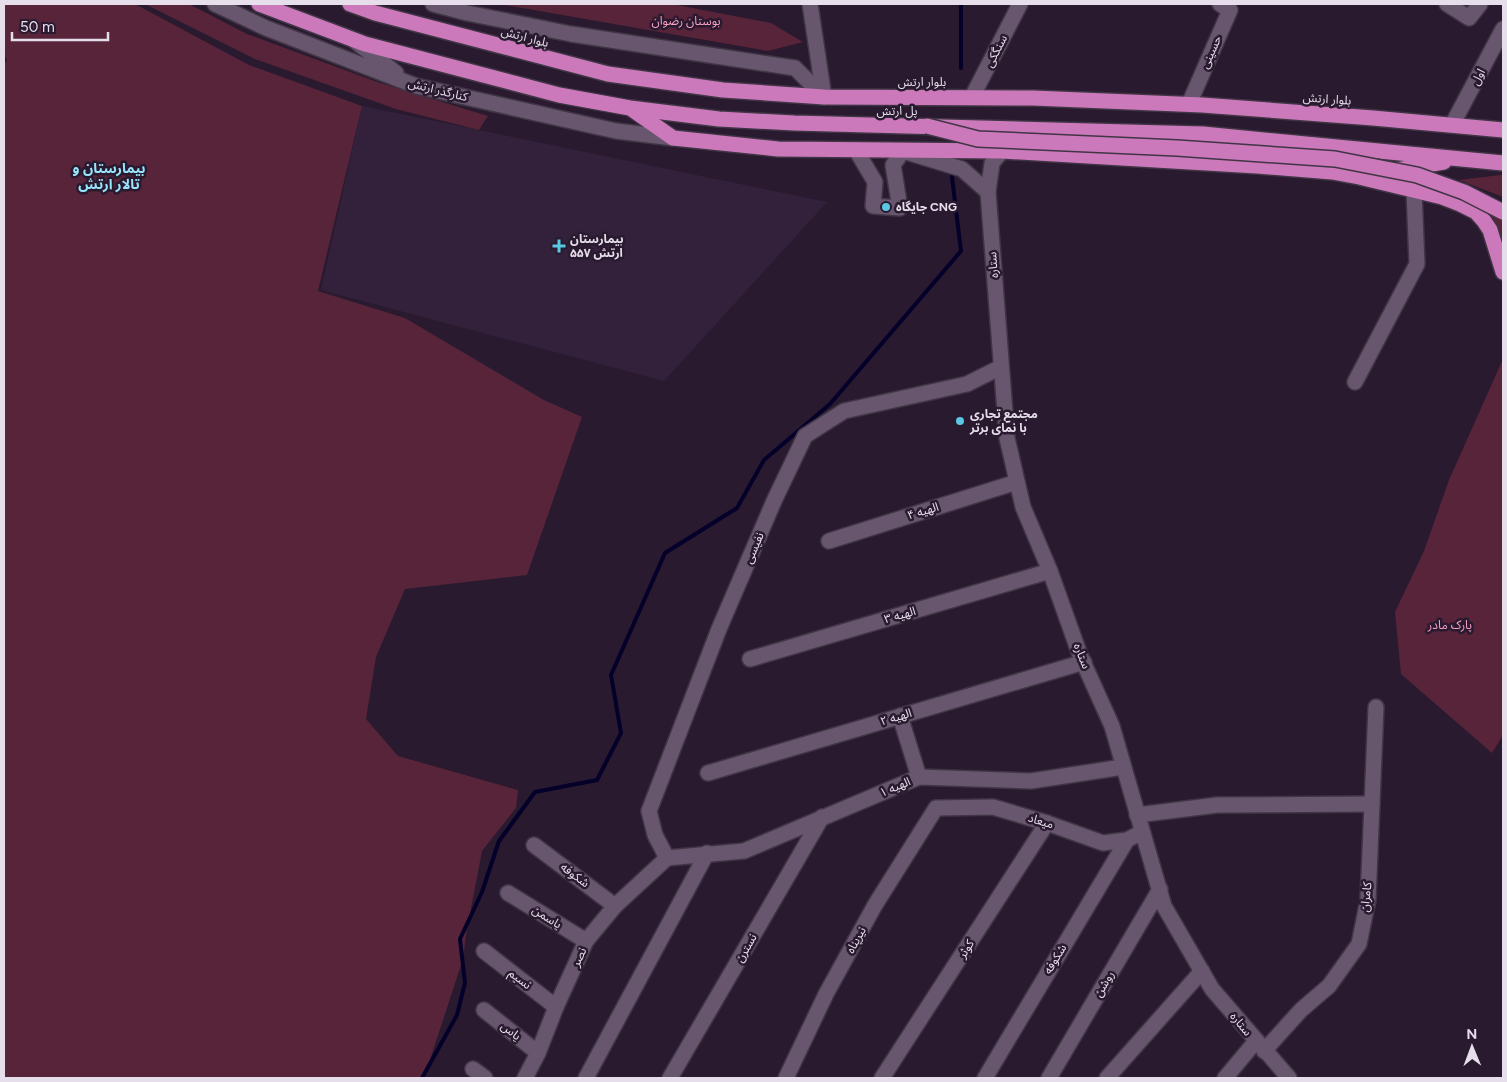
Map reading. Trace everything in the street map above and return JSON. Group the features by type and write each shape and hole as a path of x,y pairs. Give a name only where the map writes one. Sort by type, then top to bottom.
{"highway":[{"path":"259,4 354,40 559,96 630,108 673,138 778,149 1002,151 1257,166 1332,172 1359,177 1460,204 1476,212 1490,230 1503,272"},
{"name":"بلوار ارتش","path":"354,4 375,14 608,74 723,90 824,97 1032,98 1188,104 1503,130"},
{"name":"پل ارتش","path":"630,108 719,119 868,126 927,126"},
{"path":"927,126 1203,134 1503,163"},
{"path":"927,126 978,139 1205,149 1336,159 1417,175 1464,192 1503,212"},
{"path":"1359,177 1463,159"}],"street":[{"name":"کنارگذر ارتش","path":"216,4 266,28 409,84 616,131 673,138"},
{"path":"433,4 466,8 571,34 795,68 824,97"},
{"path":"810,4 824,97"},
{"name":"سنگکی","path":"972,98 1020,4"},
{"name":"حسینی","path":"1188,104 1230,10 1220,4"},
{"path":"1447,4 1469,18 1480,4"},
{"name":"اول","path":"1452,125 1503,28"},
{"path":"354,40 409,84"},
{"path":"856,150 875,182 873,206 900,208 893,165 903,151 962,169 988,192"},
{"name":"ستاره","path":"1002,151 992,163 988,192 1007,438 1023,508 1050,571 1084,662 1112,726 1164,906 1212,989 1289,1078"},
{"path":"1354,382 1417,264 1414,191"},
{"name":"نفیسی","path":"667,858 655,835 649,811 719,629 774,501 805,436 844,411 967,384 1001,367"},
{"name":"الهیه ۴","path":"829,541 1017,482"},
{"name":"الهیه ۳","path":"750,659 1050,571"},
{"name":"الهیه ۲","path":"708,773 1084,662"},
{"name":"کامران","path":"1225,1078 1329,986 1359,944 1368,900 1376,706"},
{"path":"900,716 919,777"},
{"name":"الهیه ۱","path":"667,858 744,851 919,777 1031,781 1124,767"},
{"path":"1137,815 1217,805 1372,804"},
{"name":"میعاد","path":"936,808 993,807 1048,823 1103,843 1127,840 1142,832"},
{"name":"نیرپناه","path":"786,1078 826,994 875,905 936,808"},
{"name":"نسترن","path":"670,1078 822,817"},
{"name":"کوثر","path":"894,1078 899,1053 1048,823"},
{"name":"شکوفه","path":"984,1078 1127,840"},
{"name":"شکوفه","path":"534,845 615,906"},
{"path":"586,1078 707,853"},
{"name":"نصر","path":"525,1078 538,1053 556,1007 586,941 615,906 667,858"},
{"name":"روشن","path":"1048,1078 1160,890"},
{"name":"یاسمن","path":"508,893 586,941"},
{"name":"نسیم","path":"484,952 556,1007"},
{"path":"1107,1078 1202,971"},
{"name":"یاس","path":"484,1010 538,1053"},
{"path":"882,1078 899,1053"}],"shaded area":[{"name":"بیمارستان ۵۵۷ ارتش","path":"362,106 827,202 664,381 321,290"}],"green space":[{"path":"4,4 135,4 249,65 362,106 318,291 405,318 544,400 582,417 527,575 405,589 376,657 366,719 398,756 518,790 516,808 482,851 463,959 424,1078 4,1078 4,63 7,61 4,53"},
{"path":"145,4 189,4 247,34 380,83 488,116 479,130 396,109 255,59"},
{"name":"بوستان رضوان","path":"499,4 672,4 771,23 803,42 768,51"},
{"path":"1500,175 1503,175 1503,197 1459,180"},
{"path":"1471,204 1503,219 1503,249 1494,223"},
{"name":"پارک مادر","path":"1503,359 1503,735 1492,753 1401,674 1395,612 1424,551 1449,480"}],"waterway":[{"path":"961,4 961,68"},
{"path":"422,1078 457,1015 465,983 460,939 482,892 499,841 535,792 597,780 621,733 611,675 665,553 737,508 764,460 830,404 961,251 952,177"}],"place":[{"name":"جایگاه CNG","path":"886,207"},
{"name":"بیمارستان ۵۵۷ ارتش","path":"559,246"},
{"name":"مجتمع تجاری با نمای برتر","path":"960,421"}],"district":[{"name":"بیمارستان و تالار ارتش","path":"109,176"}]}
